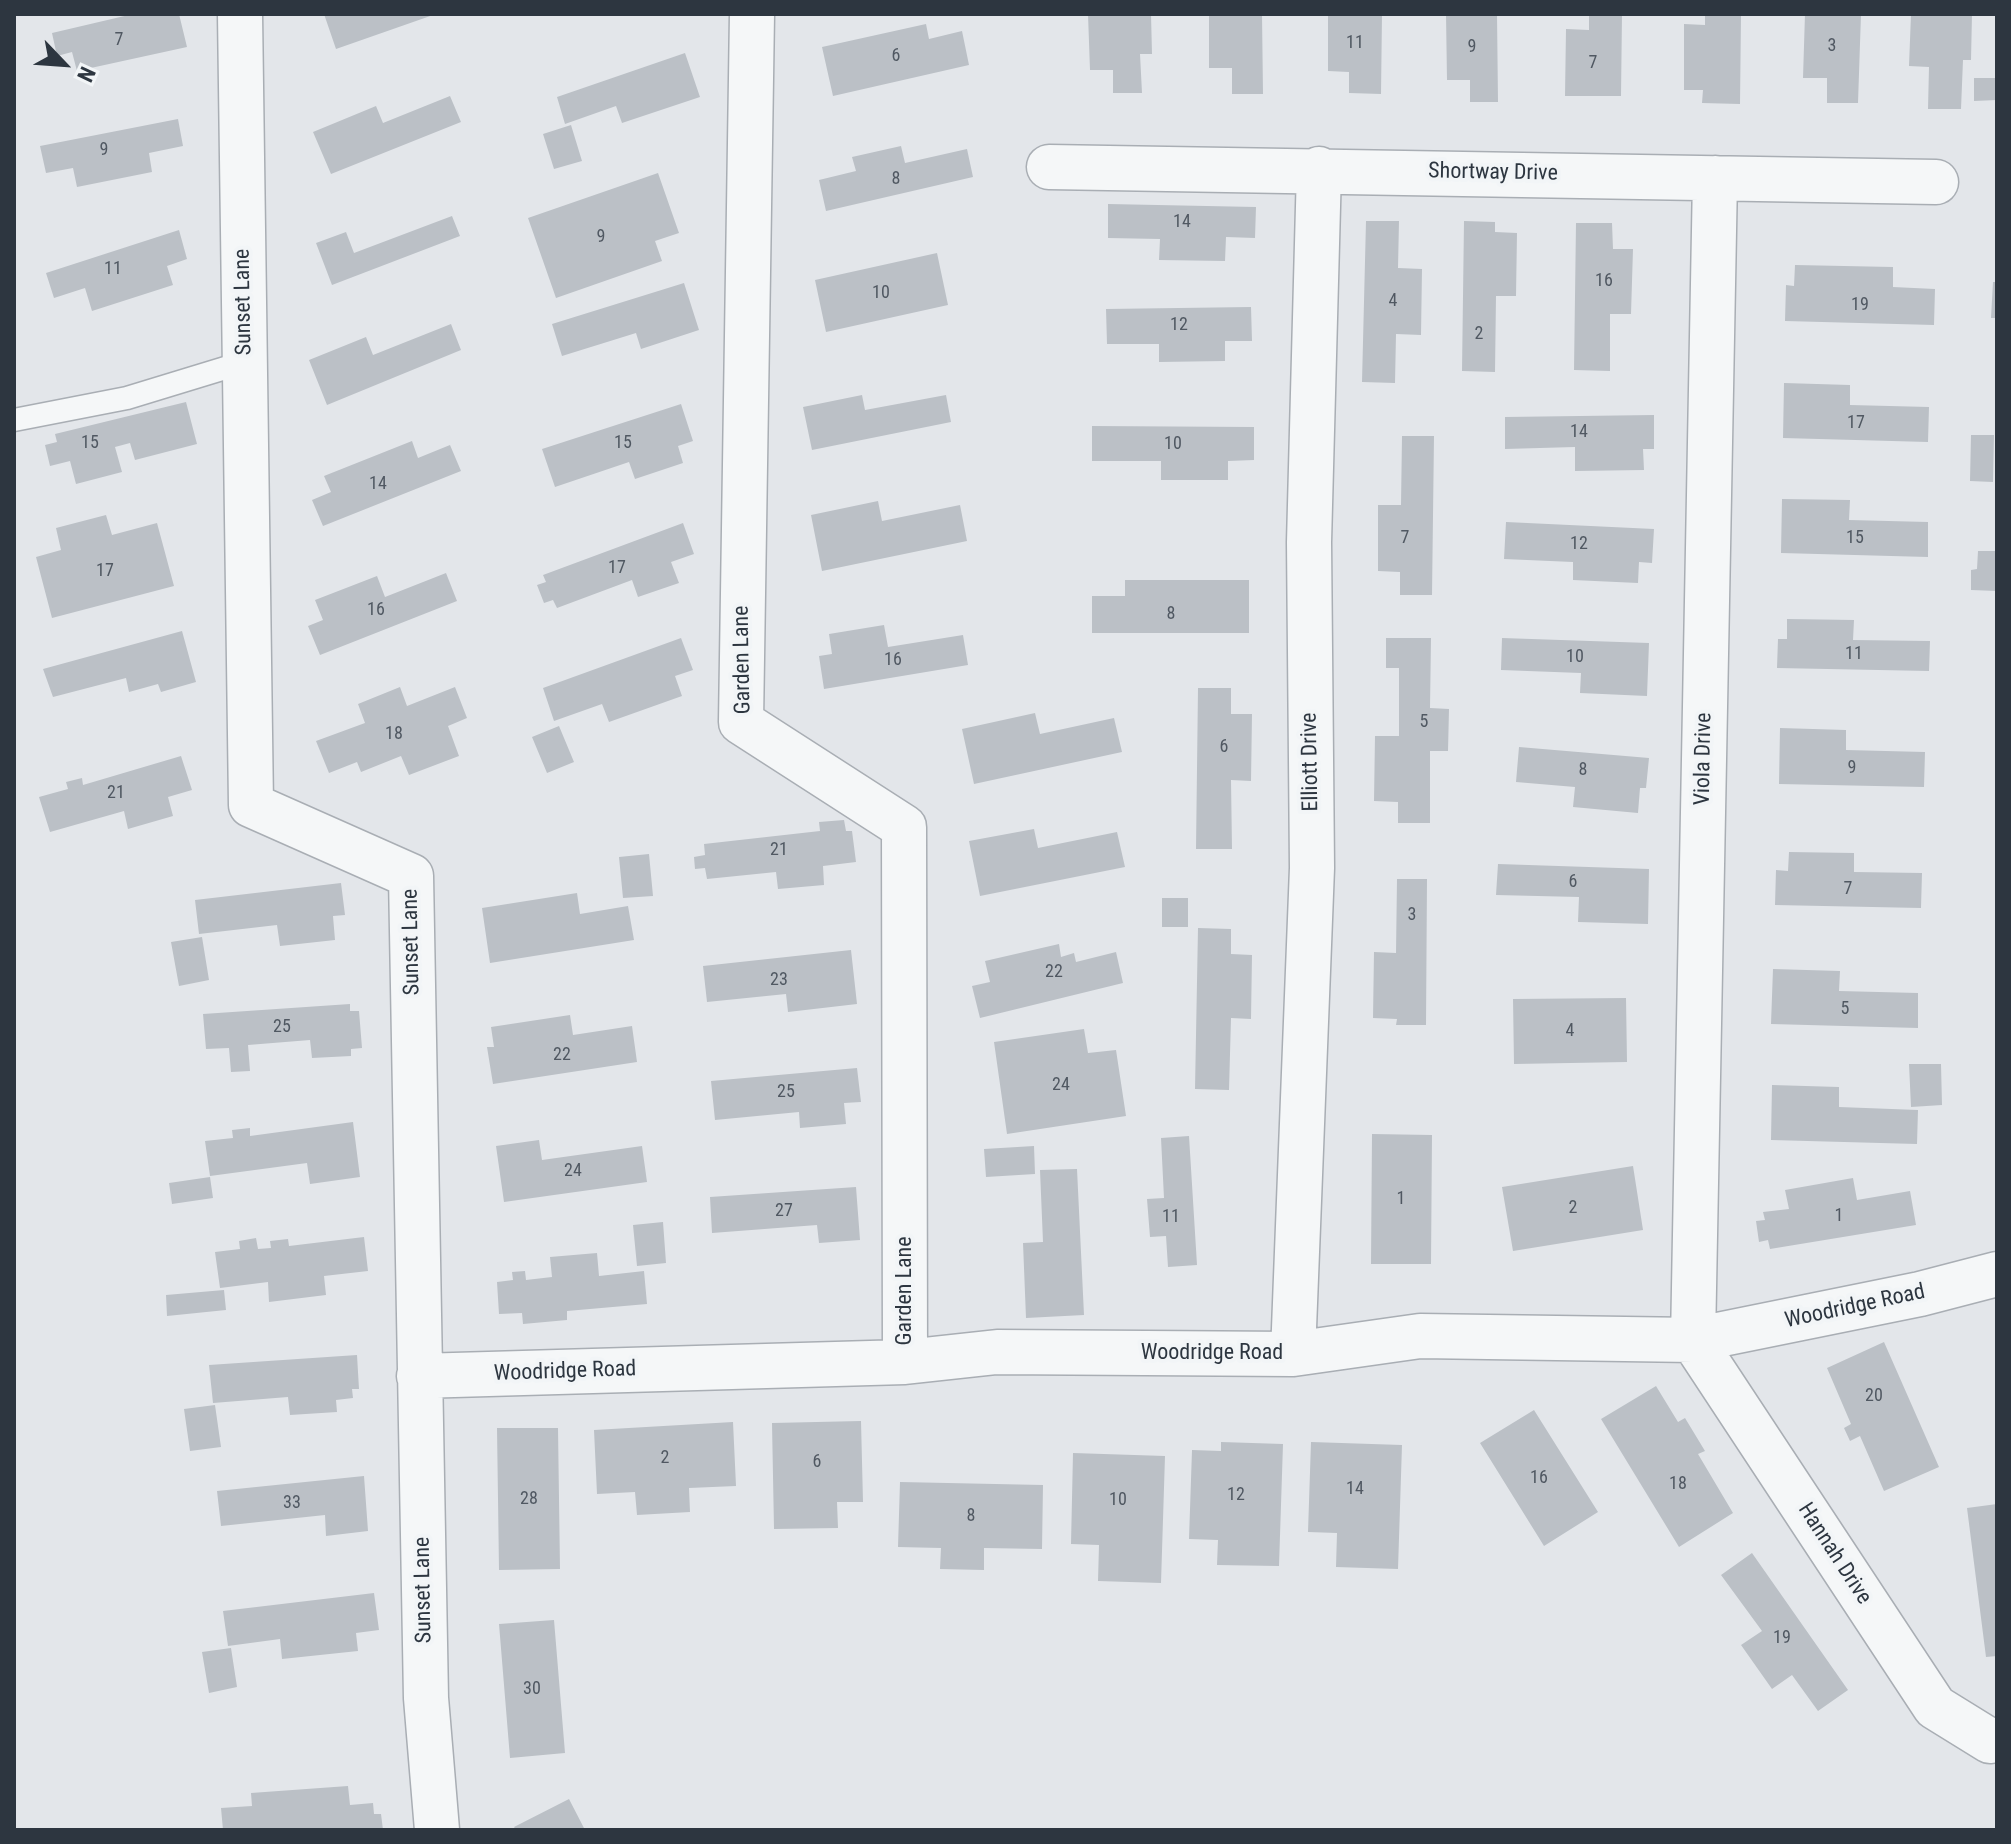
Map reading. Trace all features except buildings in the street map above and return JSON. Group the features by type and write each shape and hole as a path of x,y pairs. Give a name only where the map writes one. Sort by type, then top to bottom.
{"street":[{"name":"Sunset Lane","path":"240,14 251,805 411,876 426,1698 437,1830"},
{"name":"Garden Lane","path":"752,14 741,722 904,827 905,1362"},
{"name":"Shortway Drive","path":"1049,167 1319,169 1936,182"},
{"name":"Elliott Drive","path":"1293,1354 1312,868 1309,542 1319,169"},
{"name":"Viola Drive","path":"1693,1340 1715,178"},
{"name":"Woodridge Road","path":"419,1376 905,1362 997,1352 1293,1354 1420,1336 1693,1340 1920,1294 1997,1274"},
{"name":"Hannah Drive","path":"1693,1340 1935,1707 1990,1741 1997,1740"}],"lane":[{"path":"14,420 127,398 245,362"}]}
